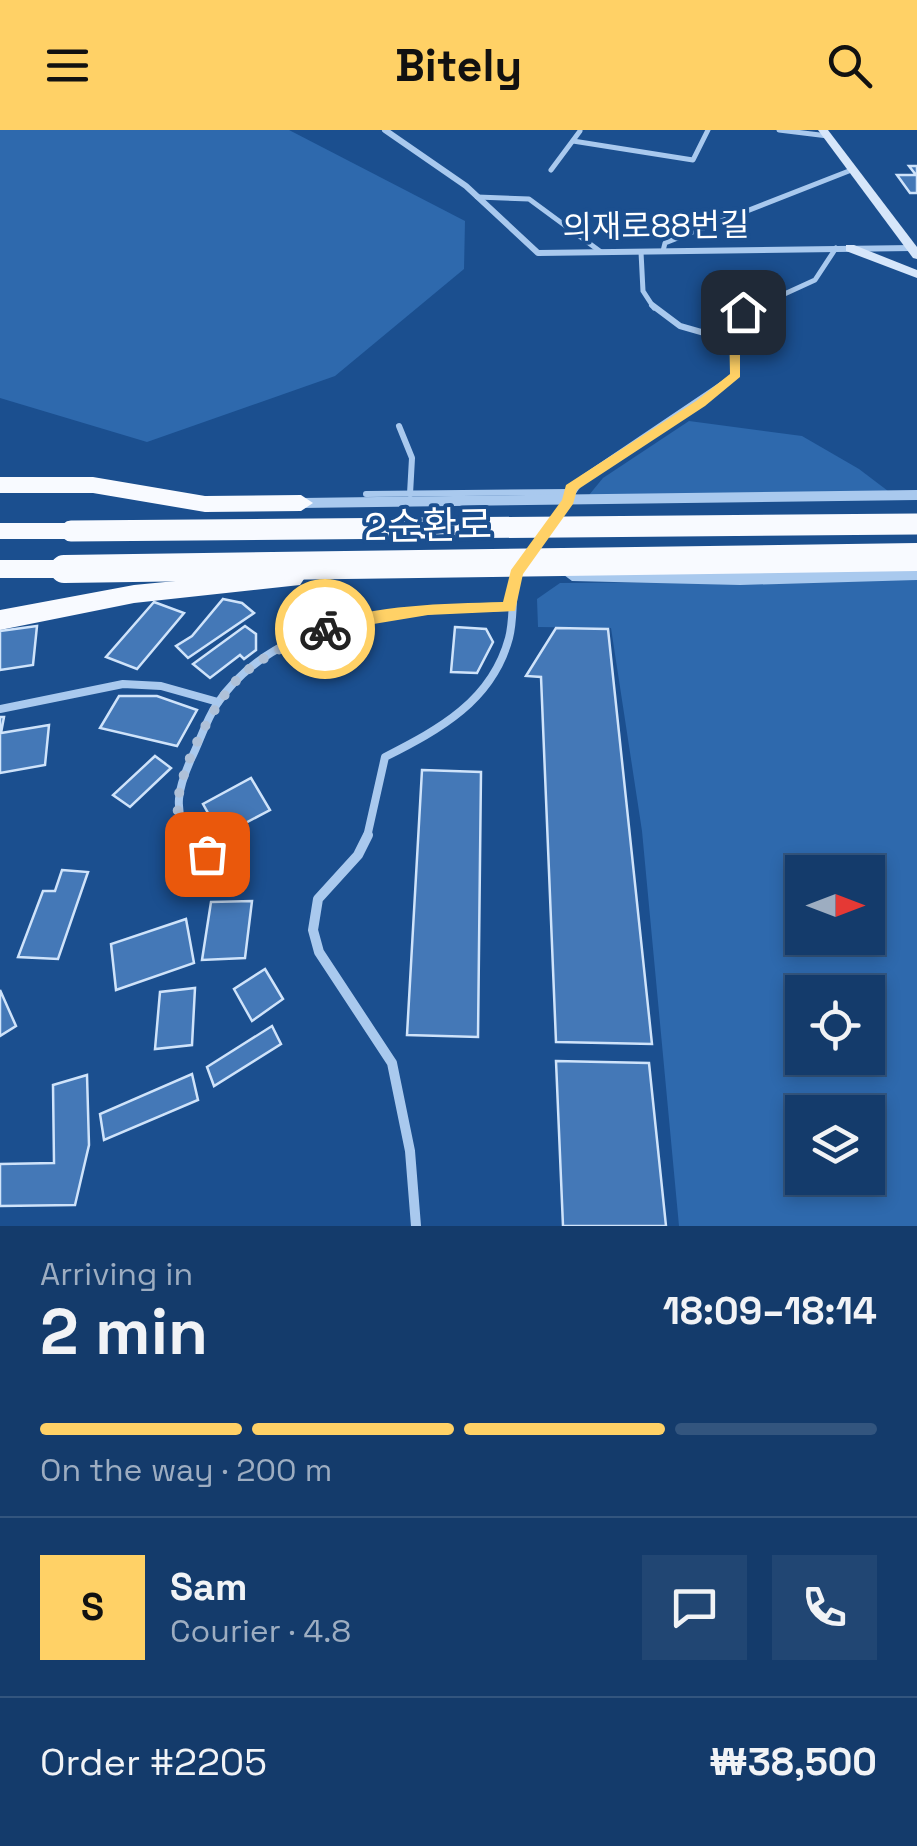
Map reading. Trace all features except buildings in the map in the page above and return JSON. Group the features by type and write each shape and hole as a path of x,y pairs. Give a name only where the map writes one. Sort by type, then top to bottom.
{"highway":[{"path":"0,485 93,485 205,504 302,503"},
{"name":"2순환로","path":"0,531 917,524"},
{"name":"2순환로","path":"0,569 917,558"},
{"path":"0,620 134,594 292,578"}],"main road":[{"path":"826,133 914,251"},
{"path":"843,248 917,274"}],"street":[{"name":"의재로88번길","path":"385,130 454,176 538,253 843,248 914,251"},
{"path":"302,503 569,496 917,495"},
{"path":"292,578 917,574"}],"lane":[{"path":"572,130 581,131"},
{"path":"573,141 693,160 708,130"},
{"path":"780,130 826,133"},
{"path":"551,170 581,131"},
{"path":"662,251 678,238 823,178 854,170"},
{"path":"477,197 530,199 602,252"},
{"path":"537,544 583,478 736,375 735,322 743,312 792,296 823,272 843,248"},
{"path":"641,252 641,290 662,316 699,336 736,342"},
{"path":"399,426 412,458 410,494"},
{"path":"366,494 569,496"},
{"path":"416,1226 410,1150 392,1063 319,952 312,934 314,914 322,888 356,857 366,841 384,757 458,719 486,688 509,637 516,574 526,559"},
{"path":"233,882 181,826 174,800 218,702 241,675 280,648 351,620 428,610 510,607"},
{"path":"0,709 86,690 137,684 167,686 218,702"}],"shaded area":[{"path":"0,130 289,130 465,221 464,269 335,376 147,442 0,398"},
{"path":"689,421 802,436 888,491 589,495 603,478"},
{"path":"917,580 917,1226 679,1226 642,831 611,628 538,627 537,599 560,583"}],"way so far":[{"path":"207,854 181,826 174,800 218,702 241,675 280,648 325,629"}],"route":[{"path":"325,629 351,620 428,610 510,607 516,574 568,500 571,488 700,404 736,375 735,322 743,312"}]}
